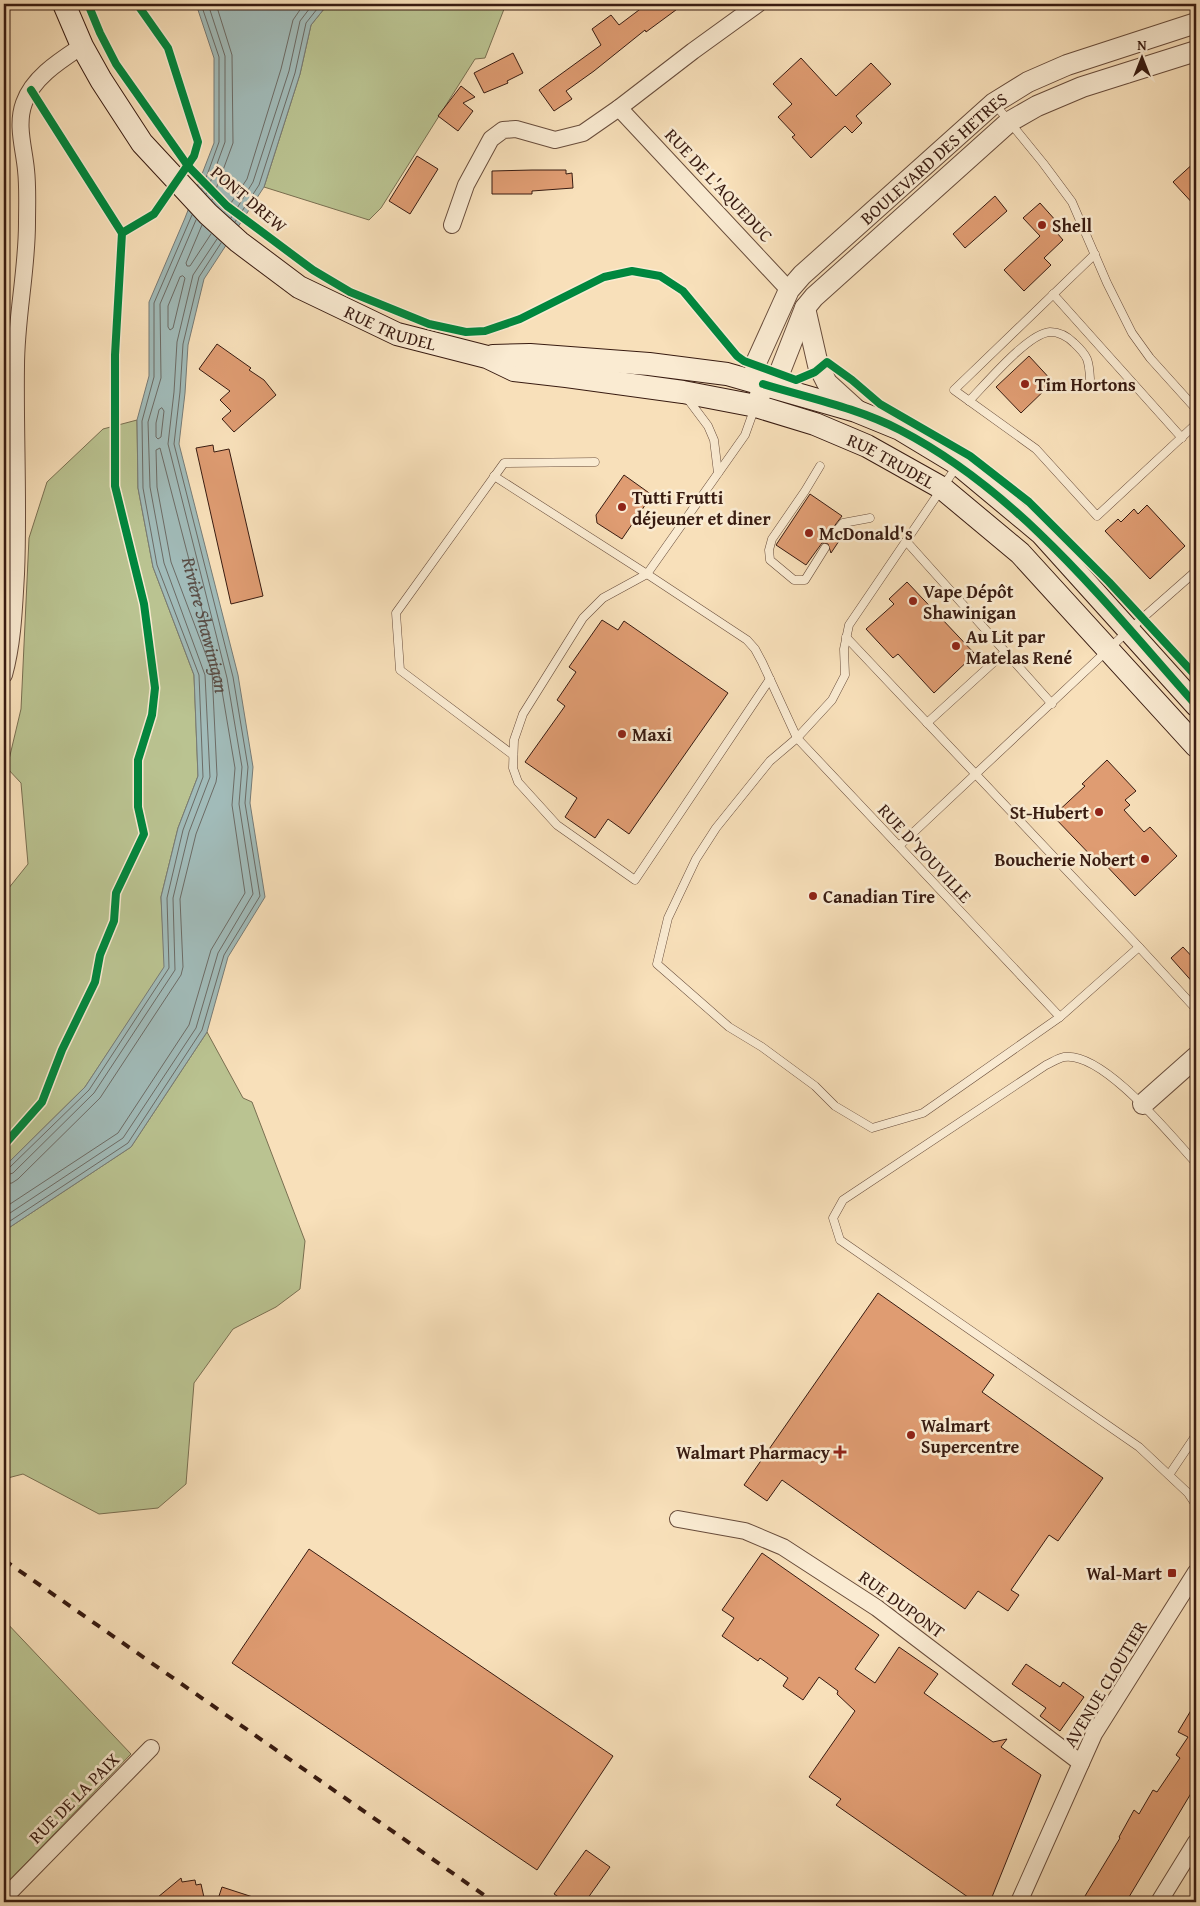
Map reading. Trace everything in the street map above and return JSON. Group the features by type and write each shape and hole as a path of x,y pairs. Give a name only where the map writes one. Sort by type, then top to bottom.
{"main road":[{"path":"64,4 82,46"},
{"name":"PONT DREW","path":"82,46 112,99 142,143 208,214 239,242 299,287"},
{"name":"RUE TRUDEL","path":"299,287 397,334 487,357 514,370 683,392 756,406 814,424 867,446 942,488 1020,553 1196,746"},
{"name":"RUE TRUDEL","path":"487,357 530,355 649,364 727,374 860,412 900,429 958,464 1040,533 1196,705"}],"street":[{"path":"452,225 466,185 491,139 503,130 516,129 555,140 583,133 758,4"},
{"name":"BOULEVARD DES HETRES","path":"764,384 755,365 789,290 802,275 994,103 1028,82 1067,65 1196,23"},
{"path":"4,675 12,637 15,598 18,500 16,364 27,240 27,186 20,130 21,113 25,99 36,83 56,64 82,46"},
{"name":"BOULEVARD DES HETRES","path":"756,406 764,384 779,374 805,308 821,290 1009,122 1037,106 1082,87 1196,51"},
{"name":"RUE DE L'AQUEDUC","path":"619,108 789,290"},
{"path":"805,308 818,366 827,383 860,412"},
{"path":"1143,1104 1196,1058"},
{"name":"RUE DUPONT","path":"678,1519 745,1531 783,1548 877,1608 1082,1763"},
{"name":"AVENUE CLOUTIER","path":"1019,1902 1094,1734 1196,1572"},
{"name":"RUE DE LA PAIX","path":"4,1898 151,1748"},
{"path":"1159,1902 1196,1842"}],"lane":[{"path":"994,103 1072,202 1094,254 1132,333 1150,358 1196,409"},
{"path":"1094,254 954,390 1036,449 1097,516 1196,424"},
{"path":"1054,294 1182,438"},
{"path":"969,401 1030,340 1050,332 1065,335 1085,353 1089,363 1090,379"},
{"path":"683,392 708,426 714,440 718,473"},
{"name":"BOULEVARD DES HETRES","path":"647,574 745,435 756,406"},
{"path":"513,755 400,670 396,613 504,463 595,462"},
{"path":"958,464 849,625 844,649 844,675 832,700 797,738 770,761 716,828 701,851 668,918 657,964 729,1028 762,1047 815,1086 835,1106 872,1128 923,1113 1060,1016 1139,947"},
{"path":"820,466 772,539 769,550 770,560 794,580 805,580 825,548"},
{"name":"RUE D'YOUVILLE","path":"494,476 747,640 755,649 770,678 797,738 1060,1016"},
{"path":"835,533 843,523 870,518"},
{"path":"906,541 1052,704"},
{"path":"899,846 1129,630 1196,571"},
{"path":"647,574 603,598 583,618 523,714 514,740 513,768 518,782 557,825 635,880 770,678"},
{"path":"846,637 1196,1009"},
{"path":"927,723 1005,652"},
{"path":"1196,1163 1143,1104 1098,1066 1085,1060 1064,1057 1046,1065 843,1200 833,1218 840,1240 1139,1447 1188,1493 1196,1504"},
{"path":"1169,1475 1196,1435"}],"green space":[{"path":"328,4 506,4 485,58 475,59 381,208 369,220 264,187 300,74 311,25"},
{"path":"137,420 138,488 153,567 194,675 198,776 178,828 161,897 165,967 85,1087 4,1167 4,894 28,864 21,783 7,768 21,709 29,538 47,482 103,429"},
{"path":"207,1032 243,1098 252,1102 305,1241 300,1289 276,1307 233,1329 194,1383 186,1484 158,1508 99,1514 23,1474 4,1479 4,1231 131,1147"},
{"path":"4,1620 131,1754 4,1886"}],"water":[{"name":"Rivière Shawinigan","path":"196,4 328,4 311,25 300,74 264,187 204,279 188,345 179,444 238,675 253,767 250,803 265,897 228,957 207,1032 131,1147 4,1231 4,1167 85,1087 164,967 161,897 178,828 198,776 194,675 153,567 138,488 137,420 149,376 149,302 185,218 214,143 214,58"}],"building":[{"path":"647,4 684,4 646,32 645,30 566,91 572,99 554,111 539,90 601,45 592,29 611,15 619,25"},
{"path":"513,53 523,73 507,81 508,83 484,93 474,73"},
{"path":"801,58 836,96 871,63 891,84 856,116 862,123 852,133 845,126 811,158 792,137 795,135 778,117 792,104 773,84"},
{"path":"461,86 475,97 463,103 473,111 458,131 438,116"},
{"path":"417,156 438,169 410,214 389,201"},
{"path":"1196,161 1196,207 1173,182"},
{"path":"566,170 566,174 572,173 573,188 532,191 532,194 492,194 492,171"},
{"name":"Shell","path":"995,196 1007,211 965,248 953,234"},
{"path":"1040,203 1057,222 1052,227 1063,240 1044,258 1051,265 1024,291 1004,270 1040,236 1023,218"},
{"path":"217,344 251,368 249,370 264,380 276,395 234,432 222,419 231,411 220,400 230,391 199,369"},
{"path":"1029,356 1053,382 1021,413 996,387"},
{"path":"213,445 214,452 229,449 263,596 231,604 196,448"},
{"path":"624,475 652,495 622,539 597,523 596,515"},
{"path":"810,494 842,516 829,533 832,538 839,536 841,538 831,553 828,544 822,543 806,565 776,545"},
{"path":"1147,505 1185,546 1150,579 1105,531 1118,519 1121,522 1134,509 1138,514"},
{"path":"907,582 975,654 934,693 898,654 893,658 866,629 894,604 889,599"},
{"name":"Maxi","path":"602,620 618,630 624,621 728,693 629,834 608,819 595,838 565,817 577,798 525,762 565,706 557,700 576,672 569,667"},
{"path":"1107,760 1136,791 1125,800 1130,805 1124,810 1144,832 1150,827 1177,856 1135,896 1101,860 1098,863 1053,816 1085,786 1082,784"},
{"path":"1183,947 1196,961 1196,986 1171,958"},
{"name":"Walmart Supercentre","path":"878,1293 994,1375 982,1392 1103,1478 1058,1541 1049,1535 1011,1590 1019,1595 1008,1611 978,1591 965,1609 782,1480 767,1501 744,1485"},
{"path":"309,1549 613,1756 537,1870 232,1663"},
{"path":"762,1553 879,1635 855,1669 875,1683 899,1647 938,1674 924,1693 993,1742 1007,1739 1001,1747 1041,1775 990,1902 975,1902 836,1805 841,1799 809,1777 855,1711 837,1694 838,1691 819,1677 803,1700 783,1686 788,1678 760,1658 758,1661 722,1636 734,1618 722,1610"},
{"path":"1026,1664 1060,1687 1063,1682 1084,1697 1060,1731 1040,1716 1046,1708 1012,1684"},
{"path":"1196,1702 1196,1785 1126,1902 1096,1902 1085,1896 1120,1838 1134,1810 1139,1814 1153,1790 1157,1792 1180,1758 1176,1755 1188,1737 1178,1732"},
{"path":"586,1850 610,1867 585,1902 566,1902 554,1894"},
{"path":"181,1878 182,1882 195,1880 196,1885 201,1884 205,1902 152,1902"},
{"path":"222,1887 262,1900 262,1902 217,1902"}],"railway":[{"path":"4,1560 494,1902"}],"cycle path":[{"path":"88,4 116,64 188,166 227,206 313,270 350,292 429,324 466,332 485,331 520,319 604,277 632,271 660,276 683,291 737,356 744,361 796,380 815,372 827,362 880,404 970,456 1029,502 1109,582 1196,676"},
{"path":"4,1145 42,1102 62,1050 95,982 100,955 114,921 116,893 144,834 138,807 138,760 152,715 155,688 144,604 115,486 115,355 122,233 154,214 194,156 198,142 168,48 137,4"},
{"path":"31,90 122,233"},
{"path":"763,384 850,409 884,422 944,456 985,485 1060,554 1196,705"}],"place":[{"name":"Shell","path":"1042,225"},
{"name":"Tim Hortons","path":"1025,384"},
{"name":"Tutti Frutti déjeuner et diner","path":"622,507"},
{"name":"McDonald's","path":"809,533"},
{"name":"Vape Dépôt Shawinigan","path":"913,601"},
{"name":"Au Lit par Matelas René","path":"956,646"},
{"name":"Maxi","path":"622,734"},
{"name":"St-Hubert","path":"1099,812"},
{"name":"Boucherie Nobert","path":"1145,859"},
{"name":"Canadian Tire","path":"813,896"},
{"name":"Walmart Supercentre","path":"911,1435"},
{"name":"Walmart Pharmacy","path":"840,1452"},
{"name":"Wal-Mart","path":"1172,1573"}]}
